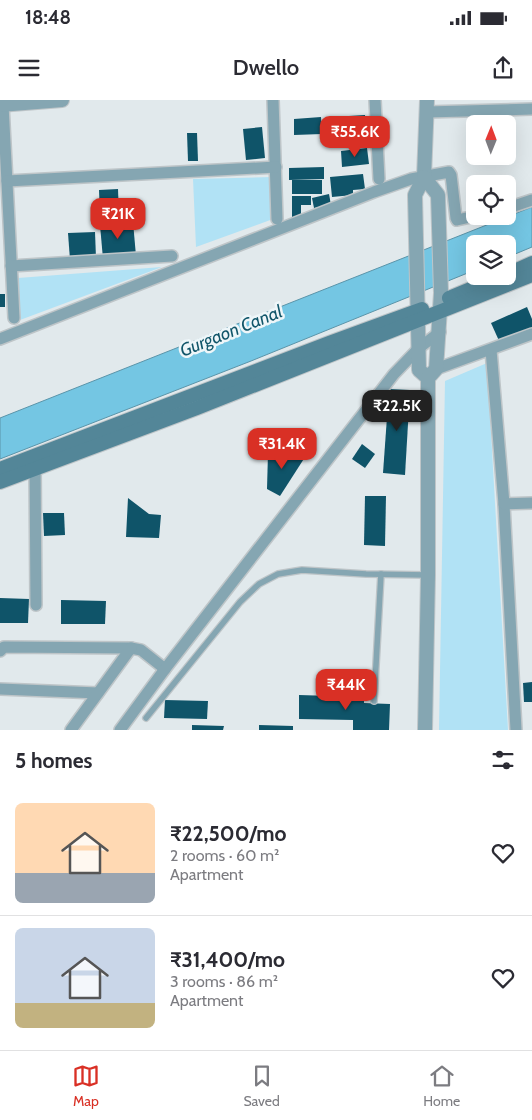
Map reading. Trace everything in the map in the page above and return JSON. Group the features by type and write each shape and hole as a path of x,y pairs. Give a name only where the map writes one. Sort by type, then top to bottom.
{"main road":[{"path":"516,270 532,263"},
{"path":"0,482 35,462 328,343 418,310 532,275"},
{"path":"440,303 481,285"},
{"path":"0,469 35,462"}],"street":[{"path":"14,318 2,105 62,100"},
{"path":"273,100 277,219"},
{"path":"375,100 379,179"},
{"path":"532,109 427,106 424,177 415,195 419,370 432,373 532,334"},
{"path":"7,182 276,167"},
{"path":"0,339 411,179 449,172 451,175 456,218 457,220 466,218"},
{"path":"424,177 438,195 440,303 440,332 432,373 425,730"},
{"path":"516,205 532,200"},
{"path":"11,266 172,256"},
{"path":"120,730 165,669 394,374 419,348 440,332"},
{"path":"491,350 504,504 516,730"},
{"path":"35,462 36,605"},
{"path":"504,504 532,503"},
{"path":"0,651 4,647 131,648 141,650 165,669"},
{"path":"71,730 131,648"},
{"path":"0,689 98,693"}],"lane":[{"path":"146,718 240,602 260,584 278,574 302,570 428,575"},
{"path":"374,701 381,574"}],"shaded area":[{"path":"272,177 273,219 196,247 193,179"},
{"path":"162,267 20,320 18,278"},
{"path":"487,363 508,730 439,730 445,381"}],"water":[{"name":"Gurgaon Canal","path":"532,207 532,247 516,254 516,235 466,235 466,274 251,361 0,459 0,418 487,225 516,225 516,213"}],"building":[{"path":"365,115 366,129 335,132 333,117"},
{"path":"321,117 322,134 294,135 294,119"},
{"path":"262,127 265,158 246,160 243,129"},
{"path":"187,133 197,133 198,161 188,161"},
{"path":"367,148 369,164 342,167 341,151"},
{"path":"324,167 324,179 289,180 289,168"},
{"path":"363,174 365,189 353,190 353,195 332,197 330,177"},
{"path":"292,180 322,180 322,194 292,194"},
{"path":"118,189 119,217 100,217 99,190"},
{"path":"329,194 331,205 314,208 312,198"},
{"path":"292,196 311,196 311,205 301,205 301,217 292,217"},
{"path":"133,222 136,256 103,259 100,225"},
{"path":"95,232 96,258 70,260 68,233"},
{"path":"0,294 5,294 5,307 0,307"},
{"path":"527,307 532,319 532,329 500,343 491,323"},
{"path":"389,389 410,390 405,475 383,473"},
{"path":"362,444 375,454 365,468 352,459"},
{"path":"268,453 307,454 280,496 267,489"},
{"path":"365,496 386,496 385,546 364,545"},
{"path":"128,498 149,514 161,515 159,538 126,537"},
{"path":"43,513 64,513 65,535 44,536"},
{"path":"0,598 29,599 28,623 0,623"},
{"path":"61,600 106,601 105,624 61,624"},
{"path":"532,682 532,702 524,702 523,683"},
{"path":"299,695 364,697 364,703 390,704 389,730 353,730 353,720 299,719"},
{"path":"165,700 208,701 207,719 164,718"},
{"path":"192,725 224,726 223,730 192,730"},
{"path":"259,725 293,726 293,730 259,730"}]}
